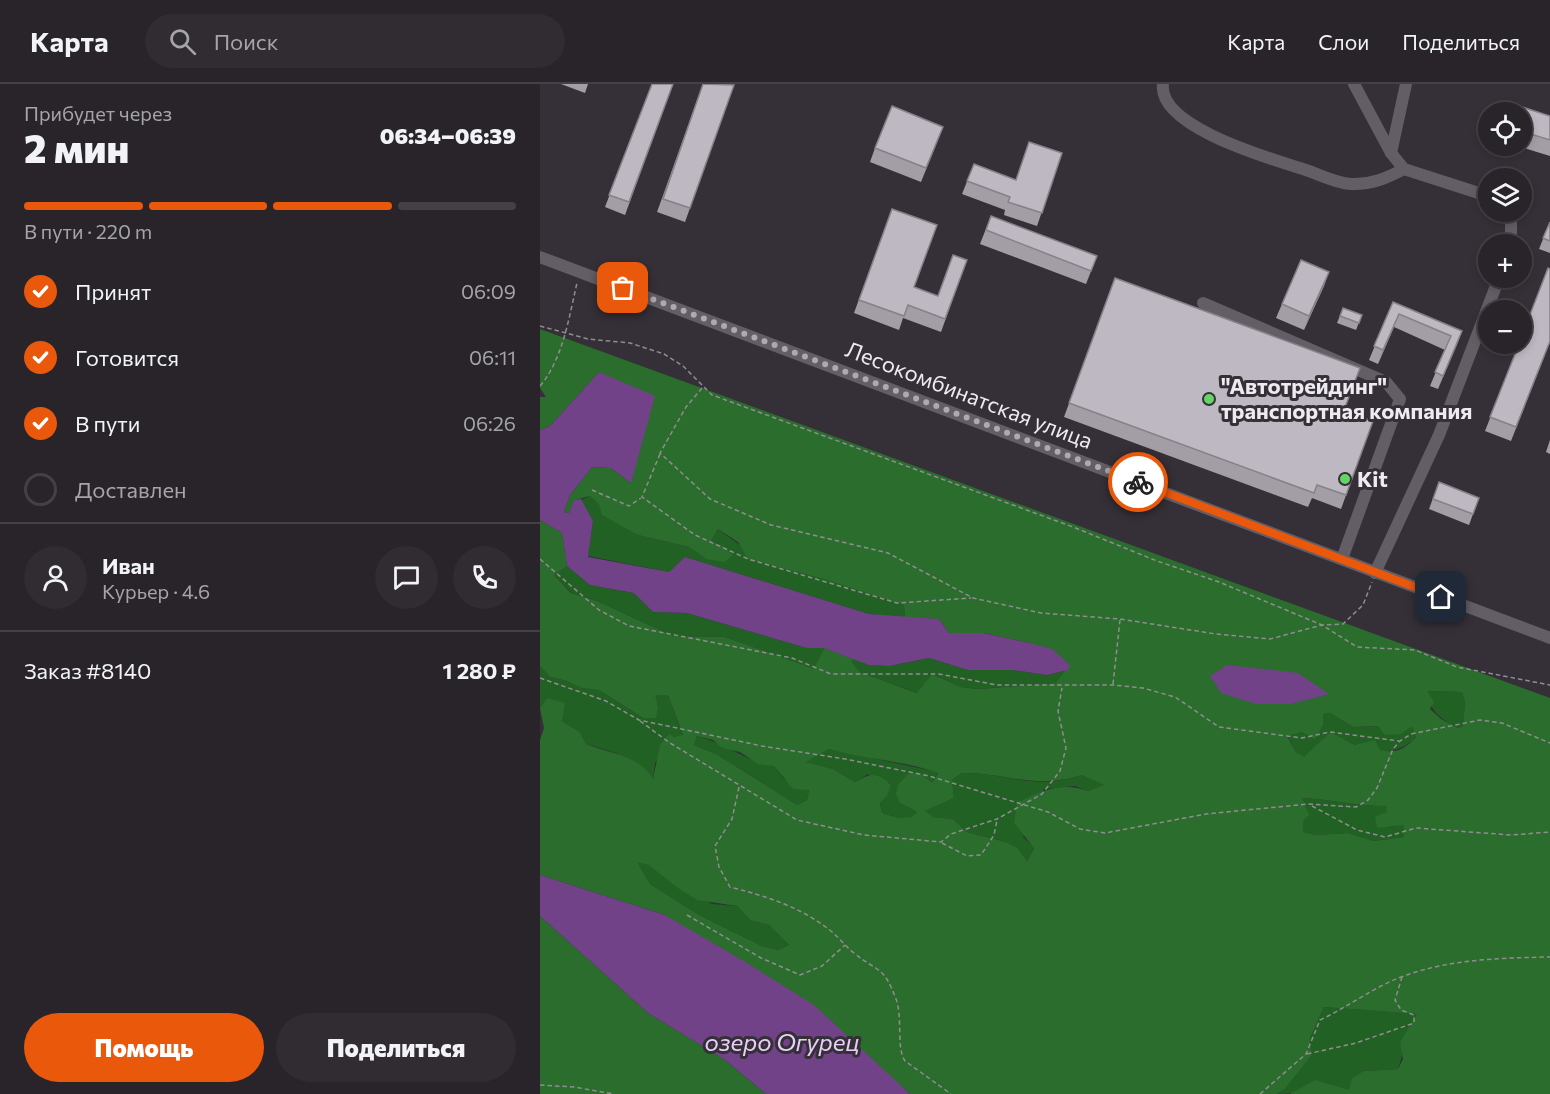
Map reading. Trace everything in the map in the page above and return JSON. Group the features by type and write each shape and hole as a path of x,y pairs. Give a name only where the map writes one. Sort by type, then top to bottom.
{"street":[{"path":"1163,84 1166,98 1178,112 1211,136 1228,145 1328,179 1352,184 1382,181 1404,169"},
{"path":"1354,84 1391,153 1404,169 1478,193"},
{"path":"1391,153 1406,84"},
{"name":"Лесокомбинатская улица","path":"540,257 1550,638"},
{"path":"1375,573 1439,435 1495,288"},
{"path":"1203,303 1386,382 1400,399 1342,559"}],"path":[{"path":"540,386 550,374 564,334 580,272"},
{"path":"540,326 564,334 630,343 664,354 683,366 712,395 1219,582 1322,625 1357,647 1415,650 1457,667 1550,685"},
{"path":"592,490 629,506 642,497 660,453 686,406 703,387"},
{"path":"660,453 710,499 771,525 888,553 973,598 1041,613 1120,619 1216,634 1270,639 1322,625 1343,624 1363,605 1375,573"},
{"path":"642,497 695,535 748,559 897,603 973,598"},
{"path":"540,559 599,610 629,626 710,640 792,658 831,674 939,674 997,685 1062,687 1113,685 1143,688 1175,698 1219,727 1302,738 1330,732 1400,741"},
{"path":"1113,685 1120,619"},
{"path":"540,678 606,701 796,820 864,835 941,842 967,856 981,855 994,835 997,819"},
{"path":"941,842 961,830 997,819 1042,794 1060,771 1066,748 1058,711 1062,687"},
{"path":"639,720 762,746 845,759 929,776 1048,812 1080,829 1105,833 1206,814 1308,804 1356,807 1368,800 1377,788 1393,749 1400,741 1411,734 1480,720 1502,723 1550,743"},
{"path":"739,786 732,819 716,846 719,867 730,887 770,897 794,908 827,928 853,952 886,974 900,1010 901,1055 905,1061 951,1094"},
{"path":"1308,804 1357,830 1385,837 1416,828 1511,835 1550,832"},
{"path":"687,915 761,958 800,975 822,966 846,944"},
{"path":"1260,1094 1306,1054 1320,1020 1351,1006 1376,988 1402,976 1475,959 1550,957"},
{"path":"1306,1054 1356,1043 1414,1023 1414,1015 1401,1010 1395,1000 1402,976"},
{"path":"540,1085 573,1086 614,1094"}],"green space":[{"path":"540,329 1550,698 1550,1094 1290,1094 1315,1080 1349,1090 1352,1078 1364,1071 1398,1069 1403,1059 1400,1042 1417,1014 1324,1007 1310,1038 1312,1055 1285,1089 1277,1094 910,1094 869,1058 665,915 540,875 540,740 544,728 540,708 547,698 565,703 562,721 580,732 586,744 640,764 653,779 660,745 669,734 674,737 683,735 668,695 655,695 658,707 656,718 643,718 599,690 581,688 567,681 550,677 540,666 540,520 562,533 567,566 554,575 571,593 597,601 673,636 725,637 814,669 824,648 852,657 852,662 860,672 917,693 932,674 961,687 978,689 1056,683 1069,665 1030,643 983,633 949,633 939,619 905,618 904,605 824,579 748,559 738,542 718,529 711,541 723,546 733,555 724,562 706,559 689,547 638,535 602,515 599,504 590,496 575,500 569,513 564,512 570,495 592,467 611,468 631,483 599,372 550,426 540,430 540,397 546,397 540,388","holes":["1427,691 1462,692 1465,702 1463,726 1458,728 1441,719 1430,709 1434,702","1330,713 1353,727 1378,726 1385,735 1401,734 1412,726 1416,737 1400,750 1386,751 1380,750 1375,740 1355,745 1330,732 1304,757 1296,752 1287,736 1302,732 1315,739 1323,725 1323,714","697,736 713,740 722,748 740,752 758,764 774,766 793,789 809,790 807,800 797,805 718,755 694,745","829,749 911,765 938,773 932,783 920,773 908,774 898,785 896,794 900,803 917,812 912,817 899,818 882,813 880,803 887,796 891,785 886,781 873,775 855,782 833,769 806,762","962,773 1035,781 1050,781 1082,775 1104,785 1088,791 1060,787 1017,803 1014,823 1034,848 1027,861 1018,848 1006,842 967,832 953,819 933,817 925,811 954,798 952,780","1302,798 1386,806 1387,812 1375,817 1377,828 1404,825 1404,837 1374,841 1348,833 1316,835 1303,832 1303,821 1309,815","637,862 649,865 697,900 737,906 750,920 769,925 789,945 778,950 762,946 699,915 650,884"]},
{"path":"590,496 638,535 689,547 706,559 723,546 711,541 718,529 744,548 904,605 905,618 869,614 685,557 669,572 588,556 593,521 581,500"},
{"path":"567,566 590,585 634,593 653,612 687,613 807,648 824,648 815,670 725,637 673,636 597,601 572,593 554,575"},
{"path":"852,657 869,665 889,666 929,658 968,670 1013,670 1047,675 1068,670 1057,683 978,689 961,687 932,674 918,693 860,672 852,662"},
{"path":"540,666 550,677 567,681 581,688 599,690 643,718 655,695 668,695 683,736 674,737 655,763 653,780 616,753 586,744 580,732 562,721 547,698 540,708"},
{"path":"1426,691 1462,692 1465,702 1463,726 1458,728 1437,714 1430,704"},
{"path":"1330,713 1353,727 1412,725 1416,737 1407,745 1385,751 1351,743 1330,732 1304,758 1296,752 1287,735 1302,732 1323,714"},
{"path":"697,736 754,761 774,766 784,779 809,790 807,800 797,805 718,755 694,745"},
{"path":"829,749 938,772 932,783 900,803 917,812 912,818 899,818 882,813 880,803 887,796 868,774 855,782 833,769 805,762"},
{"path":"962,773 1035,781 1065,780 1082,775 1105,785 1088,791 1075,786 1044,789 1023,837 1034,847 1027,861 1018,848 1006,842 967,832 953,819 932,817 924,811 954,798 952,780"},
{"path":"1301,798 1386,806 1391,827 1404,824 1405,837 1374,841 1348,833 1316,835 1302,832"},
{"path":"636,861 649,865 712,904 737,906 750,920 769,925 789,945 778,950 762,946 699,915 650,884"},
{"path":"540,916 648,1013 725,1060 766,1094 540,1094"},
{"path":"1324,1007 1418,1014 1412,1023 1398,1069 1364,1071 1349,1091 1277,1094 1285,1089 1312,1055 1310,1038"}],"water":[{"path":"599,372 655,396 631,483 611,468 592,467 570,495 564,512 569,513 574,500 581,499 593,521 588,557 669,572 685,557 869,614 939,619 949,633 983,633 1052,649 1070,665 1068,670 1047,675 1013,670 968,670 929,658 889,666 869,665 824,648 807,648 687,613 653,612 634,593 590,585 567,566 562,533 540,520 540,430 550,426"},
{"path":"1227,665 1298,673 1329,694 1291,704 1256,704 1221,693 1210,676"},
{"name":"озеро Огурец","path":"540,875 665,915 747,963 814,1005 910,1094 766,1094 725,1060 648,1013 540,916"}],"building":[{"path":"652,84 673,84 629,202 609,195"},
{"path":"703,84 734,85 690,208 663,199"},
{"path":"892,106 943,127 926,168 875,148"},
{"path":"1532,110 1550,116 1550,140 1532,134"},
{"path":"1029,142 1062,153 1042,213 1008,202 1010,197 967,181 974,164 1016,180"},
{"path":"892,209 937,225 914,287 938,296 953,255 967,260 945,319 908,305 904,316 859,300"},
{"path":"991,216 1097,256 1091,271 986,230"},
{"path":"1550,222 1550,241 1543,238"},
{"path":"1301,260 1329,272 1309,316 1282,304"},
{"path":"1548,268 1550,269 1550,341 1516,427 1490,417 1515,354 1532,354 1532,309"},
{"name":"\"Автотрейдинг\" транспортная компания","path":"1115,278 1360,368 1344,410 1373,421 1346,495 1317,485 1314,493 1069,403"},
{"path":"1393,302 1462,331 1443,376 1435,372 1451,336 1399,314 1383,350 1374,346"},
{"path":"1343,308 1362,315 1359,323 1340,316"},
{"path":"1439,482 1479,498 1473,514 1433,499"}],"way so far":[{"path":"623,288 1138,482"}],"place":[{"name":"\"Автотрейдинг\" транспортная компания","path":"1209,399"},
{"name":"Kit","path":"1345,479"}],"route":[{"path":"1138,482 1441,597"}]}
